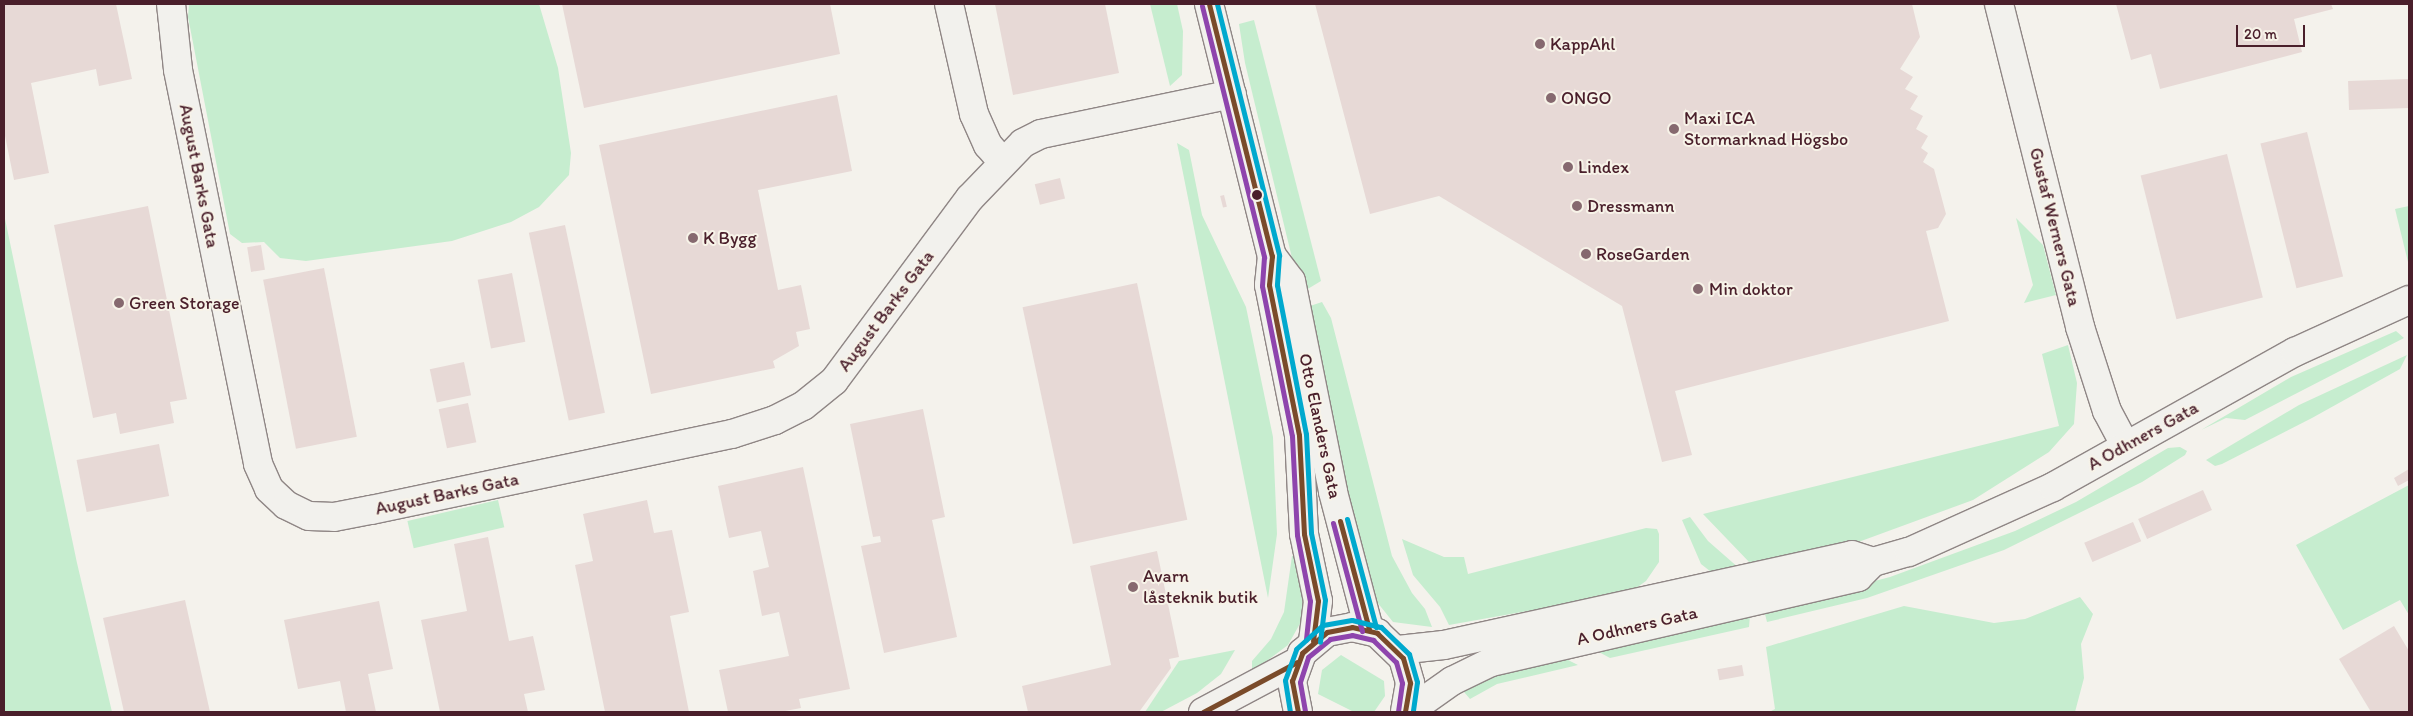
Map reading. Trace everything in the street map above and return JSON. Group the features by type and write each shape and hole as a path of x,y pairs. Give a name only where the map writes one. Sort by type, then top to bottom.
{"street":[{"name":"August Barks Gata","path":"171,4 178,70 258,464 269,489 286,505 309,516 334,517 371,510 732,434 804,406 834,381 856,356 970,198 1002,161 1041,134 1232,94"},
{"path":"949,4 974,114 988,145 1002,161"},
{"name":"Otto Elanders Gata","path":"1209,4 1272,256 1269,285 1299,435 1304,534 1318,601 1305,652 1292,690 1298,712"},
{"name":"Gustaf Werners Gata","path":"1999,4 2080,327 2107,412 2125,445"},
{"name":"Otto Elanders Gata","path":"1272,256 1291,281 1333,492 1369,630"},
{"name":"A Odhners Gata","path":"1406,712 1452,681 1491,662 1858,577 1873,562 1909,552 2053,487 2125,445 2295,352 2409,300"},
{"name":"A Odhners Gata","path":"1398,650 1444,645 1852,555 1873,562"},
{"path":"1203,712 1305,652 1335,629 1369,630 1398,650 1410,683 1406,712"}],"green space":[{"path":"189,4 539,4 558,68 571,153 569,175 539,207 511,222 452,241 306,261 280,258 264,242 242,243 230,234 188,17"},
{"path":"1150,4 1177,4 1183,31 1182,75 1170,86"},
{"path":"1254,20 1321,281 1306,290 1299,287 1245,63 1239,24"},
{"path":"1177,143 1189,150 1202,215 1246,307 1273,437 1277,534 1268,598"},
{"path":"2409,206 2409,266 2395,209"},
{"path":"4,214 77,563 112,712 4,712"},
{"path":"2016,218 2043,245 2056,295 2024,303 2033,285"},
{"path":"1322,302 1331,318 1392,556 1412,593 1425,609 1432,627 1393,622 1369,592 1304,308"},
{"path":"2396,331 2404,338 2245,420 2226,418 2201,430 2291,377"},
{"path":"2068,345 2077,383 2074,424 2049,452 1973,500 1823,555 1751,564 1703,514 2059,426 2042,354"},
{"path":"2407,355 2400,369 2312,418 2222,464 2215,466 2206,460 2299,405"},
{"path":"2180,447 2187,451 2185,455 2142,482 2004,550 1867,598 1767,622 1764,610 1890,577 2015,531 2076,502 2168,448"},
{"path":"2409,485 2409,615 2400,600 2343,630 2296,545"},
{"path":"498,500 504,527 414,548 407,521"},
{"path":"1690,517 1708,541 1740,569 1715,575 1701,564 1682,520"},
{"path":"1646,528 1657,529 1659,534 1659,562 1646,581 1629,593 1449,625 1440,607 1413,575 1402,539 1444,557 1464,557 1468,574"},
{"path":"1296,555 1303,590 1302,620 1288,645 1252,672 1252,661 1271,639 1284,612 1292,556"},
{"path":"2080,597 2093,614 2081,644 2084,678 2075,712 1769,712 1775,709 1766,647 1904,606 1994,623 2025,619"},
{"path":"1750,615 1749,627 1610,658 1597,651"},
{"path":"1235,650 1221,674 1197,693 1161,712 1145,712 1179,661"},
{"path":"1341,655 1384,681 1385,696 1374,712 1354,712 1318,694 1322,670"},
{"path":"1564,658 1578,665 1497,684 1470,699 1464,692 1470,681"}],"building":[{"path":"4,4 116,4 132,79 99,86 96,69 31,83 49,173 14,180 4,131"},
{"path":"562,4 830,4 840,54 584,108"},
{"path":"995,4 1105,4 1119,73 1013,95"},
{"path":"1315,4 1912,4 1920,37 1900,69 1913,77 1905,89 1918,96 1910,109 1923,116 1916,129 1928,136 1921,148 1928,153 1923,162 1934,169 1946,214 1938,228 1926,231 1949,321 1675,391 1692,455 1662,462 1622,306 1439,196 1370,214"},
{"path":"2116,4 2331,4 2333,9 2294,19 2302,52 2160,89 2151,54 2131,60"},
{"path":"2408,79 2409,108 2349,110 2348,81"},
{"name":"K Bygg","path":"837,95 852,171 758,190 778,290 801,285 810,329 796,332 799,346 773,361 775,368 651,394 599,145"},
{"path":"2307,132 2343,277 2296,288 2260,144"},
{"path":"2227,154 2263,298 2176,319 2141,176"},
{"path":"1060,178 1065,198 1040,205 1035,184"},
{"path":"1224,195 1227,207 1223,208 1220,196"},
{"name":"Green Storage","path":"148,206 187,399 170,402 174,423 120,434 116,413 93,418 54,225"},
{"path":"565,225 605,413 569,420 529,233"},
{"path":"261,245 265,270 251,272 247,247"},
{"path":"324,268 357,437 296,449 263,280"},
{"path":"512,273 525,342 491,348 478,280"},
{"path":"1137,283 1187,520 1073,544 1023,307"},
{"path":"464,362 471,395 437,403 430,369"},
{"path":"468,403 476,442 447,448 439,409"},
{"path":"923,409 945,517 932,520 957,637 884,653 861,546 881,542 880,536 873,537 850,424"},
{"path":"159,444 169,496 87,512 77,460"},
{"path":"803,467 850,689 799,699 801,708 780,712 728,712 719,670 789,656 779,612 762,616 753,571 769,567 761,531 729,538 718,486"},
{"path":"2409,469 2409,480 2398,486 2394,478"},
{"path":"2203,490 2212,510 2147,539 2138,519"},
{"path":"647,500 654,533 672,530 689,612 670,616 689,712 605,712 575,565 593,561 583,514"},
{"path":"2133,522 2141,541 2092,562 2084,543"},
{"path":"488,537 509,641 533,636 545,690 524,694 528,712 440,712 421,620 467,611 454,544"},
{"path":"1157,551 1179,657 1169,659 1171,668 1139,712 1028,712 1022,686 1111,665 1090,566"},
{"path":"185,600 210,712 124,712 103,618"},
{"path":"379,601 393,669 368,674 376,712 346,712 340,681 298,689 284,620"},
{"path":"2394,626 2409,651 2409,712 2371,712 2339,659"},
{"path":"1742,665 1744,676 1719,680 1717,669"}],"transit line":[{"path":"1209,4 1272,256 1269,285 1299,435 1304,534 1318,601 1313,641"},
{"path":"1217,4 1279,255 1277,285 1306,434 1311,533 1325,600 1320,642"},
{"path":"1202,6 1264,257 1262,286 1292,436 1297,535 1310,601 1306,640"},
{"path":"1347,519 1376,627"},
{"path":"1340,521 1369,629"},
{"path":"1333,523 1362,631"},
{"path":"1290,712 1285,680 1296,649 1323,625 1352,620 1381,627 1409,654 1417,682 1413,712"},
{"path":"1298,712 1292,681 1302,653 1327,632 1352,627 1377,633 1403,658 1410,683 1405,712"},
{"path":"1305,711 1300,682 1308,657 1330,639 1352,635 1373,640 1396,662 1402,683 1398,711"},
{"path":"1203,712 1297,662"}],"place":[{"name":"KappAhl","path":"1540,44"},
{"name":"ONGO","path":"1551,98"},
{"name":"Maxi ICA Stormarknad Högsbo","path":"1674,129"},
{"name":"Lindex","path":"1568,167"},
{"name":"Dressmann","path":"1577,206"},
{"name":"K Bygg","path":"693,238"},
{"name":"RoseGarden","path":"1586,254"},
{"name":"Min doktor","path":"1698,289"},
{"name":"Green Storage","path":"119,303"},
{"name":"Avarn låsteknik butik","path":"1133,587"}]}
